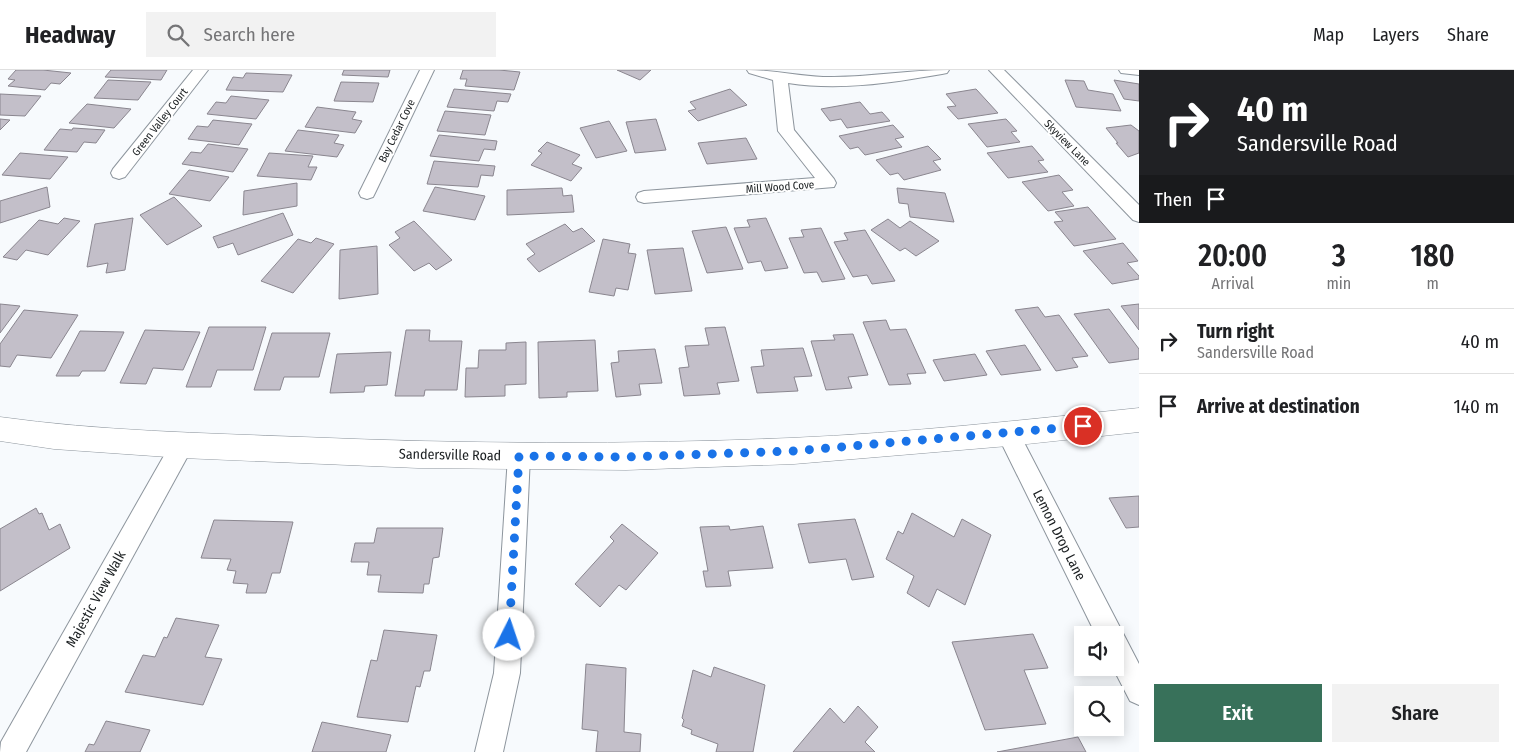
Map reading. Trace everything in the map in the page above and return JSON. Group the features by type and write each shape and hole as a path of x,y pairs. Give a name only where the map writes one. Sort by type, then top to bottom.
{"street":[{"name":"Green Valley Court","path":"119,174 201,70"},
{"name":"Bay Cedar Cove","path":"367,193 427,70"},
{"path":"754,70 780,79 880,80 942,70"},
{"name":"Skyview Lane","path":"996,70 1139,216"},
{"path":"1126,70 1139,71"},
{"name":"Mill Wood Cove","path":"644,197 828,184 786,131 780,79"},
{"name":"Sandersville Road","path":"0,429 54,437 182,446 418,455 626,457 794,451 1008,434 1139,420"},
{"name":"Lemon Drop Lane","path":"1008,434 1105,626"},
{"name":"Majestic View Walk","path":"11,752 182,446"},
{"path":"489,752 506,674 519,456"},
{"path":"1124,662 1139,692"}],"building":[{"path":"16,70 71,73 60,84 51,83 45,90 8,86 15,80 8,79"},
{"path":"111,70 167,70 161,80 105,77"},
{"path":"344,70 390,70 388,77 342,75"},
{"path":"463,70 520,72 514,90 465,86 467,79 460,79"},
{"path":"617,70 651,70 640,80"},
{"path":"246,73 292,75 283,92 226,90 233,77 243,78"},
{"path":"108,80 151,82 138,100 94,98"},
{"path":"1065,80 1084,81 1088,90 1113,94 1121,111 1076,107"},
{"path":"1114,80 1139,84 1139,101 1124,99"},
{"path":"341,82 379,83 373,102 334,101"},
{"path":"454,89 511,94 508,102 497,101 494,111 447,107"},
{"path":"730,89 747,105 698,121 688,111 696,109 690,102"},
{"path":"976,89 998,113 958,119 947,107 956,106 946,94"},
{"path":"0,94 41,96 25,116 0,115"},
{"path":"231,96 269,100 256,119 207,114 216,102 226,103"},
{"path":"860,102 870,114 882,112 890,121 847,128 841,119 830,121 821,109"},
{"path":"87,104 131,109 114,128 69,123"},
{"path":"317,107 356,112 352,119 362,121 355,133 305,127"},
{"path":"445,111 491,115 485,135 437,131"},
{"path":"0,119 10,120 0,130"},
{"path":"656,119 666,150 635,153 626,122"},
{"path":"1006,119 1017,131 1011,132 1020,142 987,147 968,124"},
{"path":"213,120 252,124 239,145 188,139 197,126 208,127"},
{"path":"609,121 627,151 596,158 580,128"},
{"path":"893,125 904,137 895,139 902,147 865,155 858,147 850,149 839,136"},
{"path":"1131,125 1139,131 1139,153 1128,157 1106,128"},
{"path":"73,128 105,130 96,143 84,142 77,152 44,150 60,129 72,130"},
{"path":"298,130 339,135 334,143 344,145 337,157 285,151"},
{"path":"439,135 497,141 495,150 484,149 479,161 430,156"},
{"path":"746,138 757,159 707,164 698,143"},
{"path":"547,142 580,155 572,164 582,168 571,181 531,165 542,153 538,151"},
{"path":"208,144 248,149 233,172 182,164 191,152 201,153"},
{"path":"928,146 941,159 933,161 941,170 904,180 898,173 890,175 876,160"},
{"path":"1032,146 1044,160 1038,161 1048,172 1008,178 987,153"},
{"path":"20,153 68,157 50,179 2,175"},
{"path":"269,153 313,156 308,167 317,167 311,180 257,176"},
{"path":"434,161 495,166 493,176 481,175 478,187 427,184"},
{"path":"189,170 229,177 210,201 169,194"},
{"path":"1059,175 1073,190 1062,192 1074,206 1048,211 1022,182"},
{"path":"297,183 297,206 243,215 244,191"},
{"path":"47,187 50,207 0,223 0,201"},
{"path":"435,187 485,196 475,220 423,211"},
{"path":"562,188 563,196 572,195 574,212 507,215 507,190"},
{"path":"897,188 945,193 954,222 910,217 908,204 899,203"},
{"path":"174,197 202,226 167,245 140,215"},
{"path":"1088,207 1116,239 1074,246 1054,222 1063,221 1055,212"},
{"path":"283,213 293,235 238,255 233,243 218,248 213,237"},
{"path":"64,218 80,221 48,255 26,250 17,260 3,257 39,220 58,224"},
{"path":"133,218 125,270 106,273 108,263 87,267 95,224"},
{"path":"766,218 788,268 765,271 761,261 748,263 734,228 750,227 747,220"},
{"path":"888,219 900,228 910,221 939,241 916,256 905,248 900,251 871,230"},
{"path":"414,221 452,260 436,270 429,263 414,271 389,245 400,238 395,232"},
{"path":"565,224 573,232 582,228 595,241 539,272 527,259 535,254 526,244"},
{"path":"726,227 743,269 707,273 692,231"},
{"path":"821,228 845,279 822,282 817,272 804,273 789,238 804,237 801,230"},
{"path":"865,230 895,281 872,284 867,275 853,277 834,242 848,240 844,233"},
{"path":"316,238 334,244 293,293 261,281 298,239 311,243"},
{"path":"603,239 630,244 628,253 636,254 628,290 616,288 614,296 589,292"},
{"path":"1123,243 1138,261 1127,263 1139,276 1139,279 1112,284 1083,251"},
{"path":"377,246 378,294 339,299 340,250"},
{"path":"683,248 692,291 655,294 647,250"},
{"path":"0,304 20,306 0,333"},
{"path":"1139,304 1139,330 1121,306"},
{"path":"1038,307 1045,317 1059,315 1088,356 1072,358 1078,367 1056,371 1015,310"},
{"path":"1109,309 1139,349 1139,359 1109,363 1074,314"},
{"path":"24,310 78,315 51,358 17,355 10,367 0,366 0,344"},
{"path":"886,320 890,330 906,329 926,373 907,374 911,384 889,385 863,322"},
{"path":"209,327 266,327 253,370 217,370 211,387 186,387"},
{"path":"725,327 739,381 717,383 720,394 684,396 679,368 689,367 685,346 709,345 705,328"},
{"path":"145,330 200,332 183,370 153,368 146,384 120,383"},
{"path":"406,330 430,330 429,341 462,341 457,390 425,390 424,396 395,396"},
{"path":"80,331 124,332 105,371 82,371 79,376 56,376"},
{"path":"272,333 330,333 319,377 284,377 280,390 254,390"},
{"path":"853,334 868,375 848,377 852,388 826,390 811,341 835,340 833,335"},
{"path":"595,340 598,391 567,392 567,397 539,398 538,342"},
{"path":"526,342 526,384 505,385 505,396 465,397 466,368 478,368 479,350 506,350 506,343"},
{"path":"1025,345 1041,370 1001,375 986,351"},
{"path":"803,348 812,376 794,377 798,391 757,393 751,367 764,366 761,350"},
{"path":"655,349 662,383 639,384 641,395 616,397 611,363 619,362 618,351"},
{"path":"391,352 387,385 365,386 364,392 330,393 337,354"},
{"path":"975,354 987,375 944,381 933,360"},
{"path":"1139,496 1139,527 1126,528 1109,498"},
{"path":"36,508 39,514 42,513 49,530 60,524 70,548 0,591 0,529"},
{"path":"912,513 954,537 962,519 991,535 965,605 937,589 929,607 907,593 914,576 886,559 898,531 903,534"},
{"path":"855,519 874,577 852,580 846,559 809,563 798,524"},
{"path":"214,520 293,522 280,573 272,573 266,593 246,593 248,584 233,583 236,571 227,570 231,559 201,558"},
{"path":"622,524 658,553 626,590 619,585 600,607 575,584 614,541 610,537"},
{"path":"729,526 730,530 763,526 773,568 728,571 731,586 706,587 703,571 708,571 700,527"},
{"path":"377,528 443,528 439,557 433,558 429,584 424,584 423,593 378,592 381,575 367,575 369,562 351,562 355,543 374,543"},
{"path":"176,618 219,625 205,657 222,659 203,705 125,692 143,655 155,657 164,637 167,638"},
{"path":"384,630 437,635 430,671 424,671 420,687 416,686 408,722 357,717 371,660 377,661"},
{"path":"1033,634 1048,668 1024,670 1046,724 985,730 952,642"},
{"path":"586,664 626,668 624,732 641,734 640,752 596,752 598,731 582,729"},
{"path":"714,667 765,685 753,752 716,752 718,744 691,734 692,730 682,726 684,720 682,718 693,670 711,677"},
{"path":"858,706 878,727 865,742 875,752 793,752 830,708 844,723"},
{"path":"106,721 150,730 140,752 85,752 89,744 94,745"},
{"path":"322,722 391,735 386,752 312,752"},
{"path":"1078,737 1086,752 997,752"}],"route":[{"path":"509,635 519,456 626,457 794,451 1008,434 1083,426"}]}
